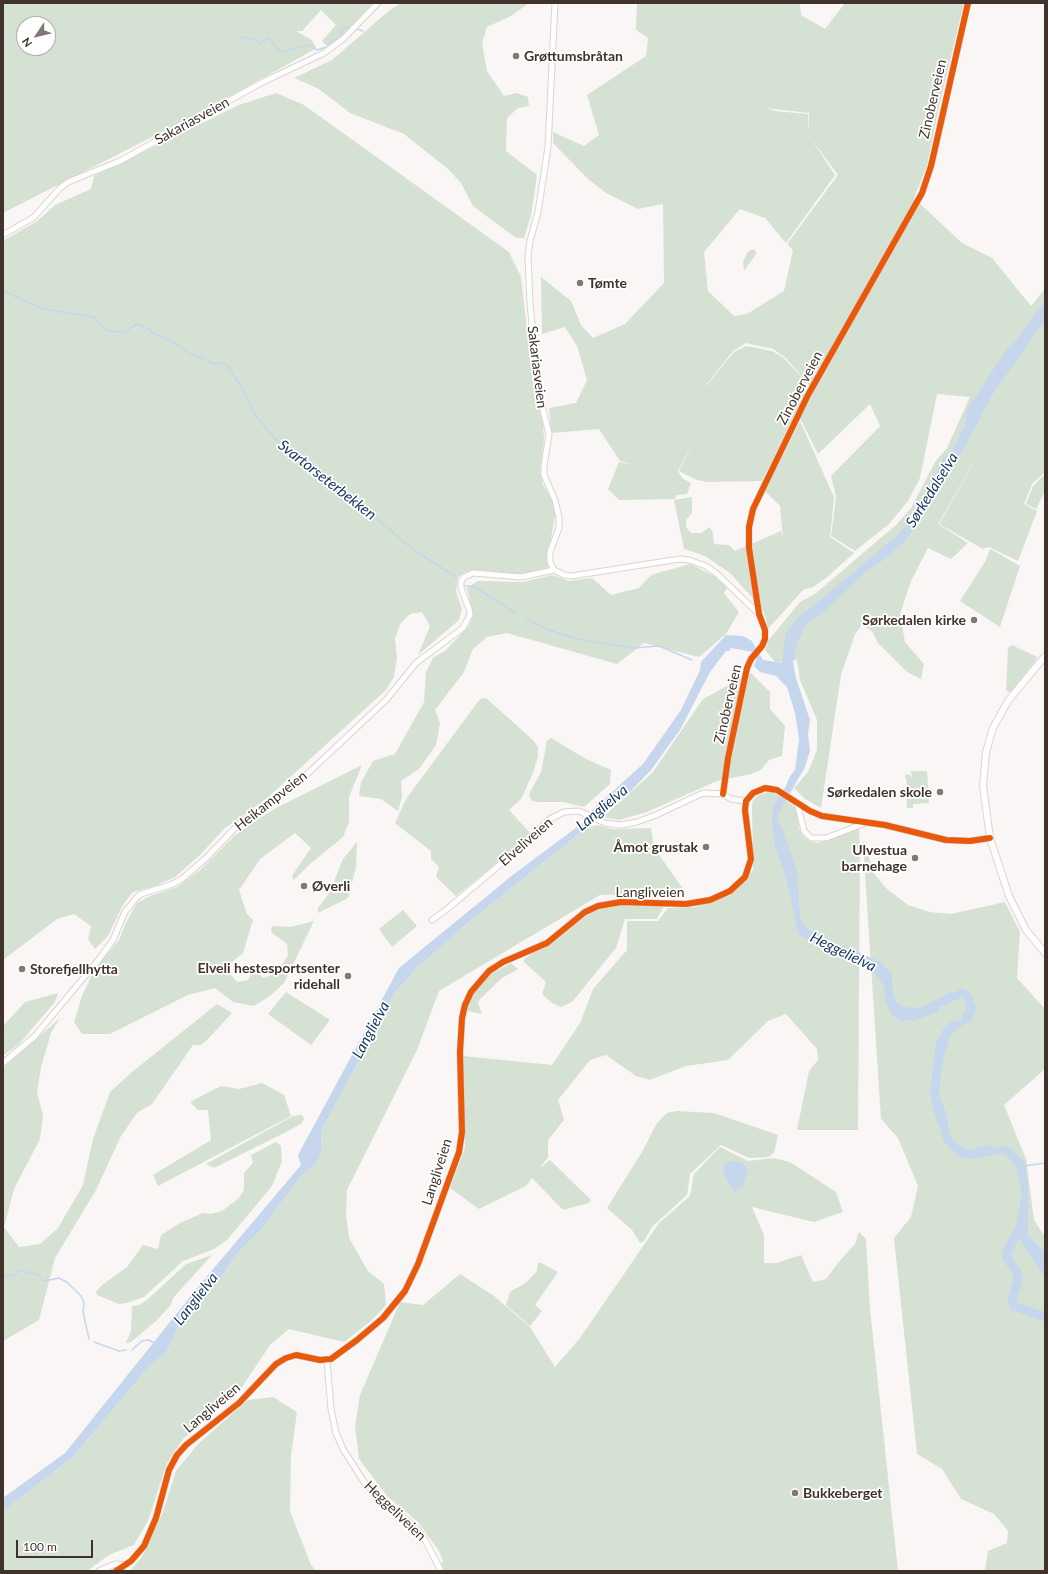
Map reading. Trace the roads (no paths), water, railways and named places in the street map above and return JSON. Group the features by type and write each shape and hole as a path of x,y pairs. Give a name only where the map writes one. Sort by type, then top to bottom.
{"street":[{"name":"Sakariasveien","path":"3,235 34,216 59,189 68,182 120,161 276,75 324,54 343,39 378,3"},
{"name":"Sakariasveien","path":"554,570 550,562 550,552 559,528 559,517 555,500 544,475 549,434 539,394 530,304 528,256 530,241 538,212 548,147 555,3"},
{"name":"Zinoberveien","path":"723,794 728,758 745,674 748,664 754,654 763,644 765,634 760,614 749,548 749,527 753,510 808,395 922,193 931,166 968,3"},
{"path":"554,570 564,575 572,576 681,558 699,563 711,570 760,614"},
{"name":"Heikampveien","path":"3,1063 35,1036 100,958 113,940 125,912 137,897 141,894 173,884 183,878 211,854 241,822 283,794 303,778 386,700 416,663 462,628 470,615 461,588 461,582 464,577 473,573 521,577 554,570"},
{"path":"1045,656 1008,701 990,736 984,765 983,788 990,838 1019,920 1030,936 1045,953"},
{"path":"723,794 731,799 746,801 753,793 763,788 777,790 818,815 885,825 946,840 970,841 990,838"},
{"name":"Elveliveien","path":"432,920 522,846 550,819 569,811 579,811 611,824 628,824 656,815 698,795 708,793 723,794"},
{"name":"Langliveien","path":"116,1571 136,1556 147,1540 156,1518 169,1470 177,1456 186,1445 239,1403 269,1371 286,1358 299,1355 327,1360 335,1357 357,1340 394,1306 405,1291 418,1264 455,1167 460,1148 462,1132 461,1023 465,1005 474,986 489,971 502,962 547,943 585,912 598,906 621,902 686,904 710,900 730,891 745,877 751,859 745,810 746,801"},
{"path":"796,802 800,810 804,831 812,838 826,838 864,823"},
{"name":"Heggeliveien","path":"327,1360 331,1409 336,1433 342,1449 366,1485 417,1529 424,1538 441,1571"},
{"path":"99,1571 120,1563 125,1565"}],"water":[{"path":"1045,301 1045,320 992,395 968,441 923,517 902,544 886,558 863,574 825,611 806,625 797,642 793,661 796,678 810,720 808,734 810,751 805,767 777,816 797,870 800,917 806,928 831,943 848,948 881,962 892,974 893,993 896,1002 902,1007 919,1008 948,993 957,992 961,988 965,989 972,995 976,1008 972,1020 956,1029 949,1039 941,1069 939,1095 946,1113 950,1135 957,1144 969,1150 989,1145 992,1148 1008,1146 1024,1161 1028,1181 1028,1236 1045,1252 1045,1277 1023,1245 1015,1230 1022,1194 1016,1167 1008,1157 1001,1153 974,1159 962,1158 951,1150 944,1142 933,1109 930,1092 936,1043 944,1028 950,1022 961,1020 966,1007 965,1000 962,997 938,1008 938,1012 915,1020 900,1021 891,1014 886,1004 884,986 875,974 852,960 799,935 786,878 775,846 772,823 773,806 795,770 799,739 795,713 787,687 776,676 760,672 754,666 757,658 753,652 731,648 729,651 726,651 710,672 680,730 651,770 627,795 600,815 597,815 585,829 474,918 418,967 395,992 321,1132 322,1153 316,1164 301,1176 260,1231 235,1256 223,1275 185,1314 167,1351 146,1370 72,1458 3,1511 3,1498 65,1453 198,1287 301,1165 298,1155 399,968 514,874 588,819 592,813 591,811 643,764 681,710 700,670 701,662 726,635 743,636 752,641 763,660 782,663 786,632 797,619 898,535 917,514 942,460 953,449 965,426 967,410 1007,349 1017,339"},
{"path":"728,1161 740,1162 748,1169 742,1188 734,1192 724,1174 723,1167"}],"waterway":[{"path":"329,44 340,36 343,28 352,27"},
{"path":"357,29 363,31"},
{"path":"240,37 257,40 260,43 268,38 276,46 277,50 281,52 308,45 317,50 326,47"},
{"name":"Svartorseterbekken","path":"3,291 43,309 94,317 107,331 124,332 137,324 149,329 154,334 177,344 189,353 215,364 224,363 228,366 245,393 255,415 278,442 297,452 316,474 331,485 345,491 411,548 456,577"},
{"name":"Svartorseterbekken","path":"465,586 473,586 517,614"},
{"name":"Svartorseterbekken","path":"526,618 546,629 577,639 633,648 659,646 692,660"},
{"path":"1023,1166 1045,1163"},
{"name":"Heggelielva","path":"1024,1223 1017,1232 1007,1252 1007,1258 1016,1271 1018,1279 1012,1301 1014,1306 1045,1317"},
{"path":"3,1277 15,1275 19,1270 39,1275 41,1280 44,1281 59,1278 68,1283 81,1296 84,1303 83,1312 89,1339"},
{"path":"132,1350 142,1341 149,1340 154,1343"},
{"path":"94,1342 119,1351 126,1350"}],"place":[{"name":"Grøttumsbråtan","path":"516,56"},
{"name":"Tømte","path":"580,283"},
{"name":"Sørkedalen kirke","path":"974,620"},
{"name":"Sørkedalen skole","path":"940,792"},
{"name":"Åmot grustak","path":"706,847"},
{"name":"Ulvestua barnehage","path":"915,858"},
{"name":"Øverli","path":"304,886"},
{"name":"Storefjellhytta","path":"22,969"},
{"name":"Elveli hestesportsenter ridehall","path":"348,976"},
{"name":"Bukkeberget","path":"795,1493"}],"water label":[{"name":"Sørkedalselva","path":"932,490"},
{"name":"Langlielva","path":"602,808"},
{"name":"Langlielva","path":"371,1030"},
{"name":"Langlielva","path":"196,1299"}]}
